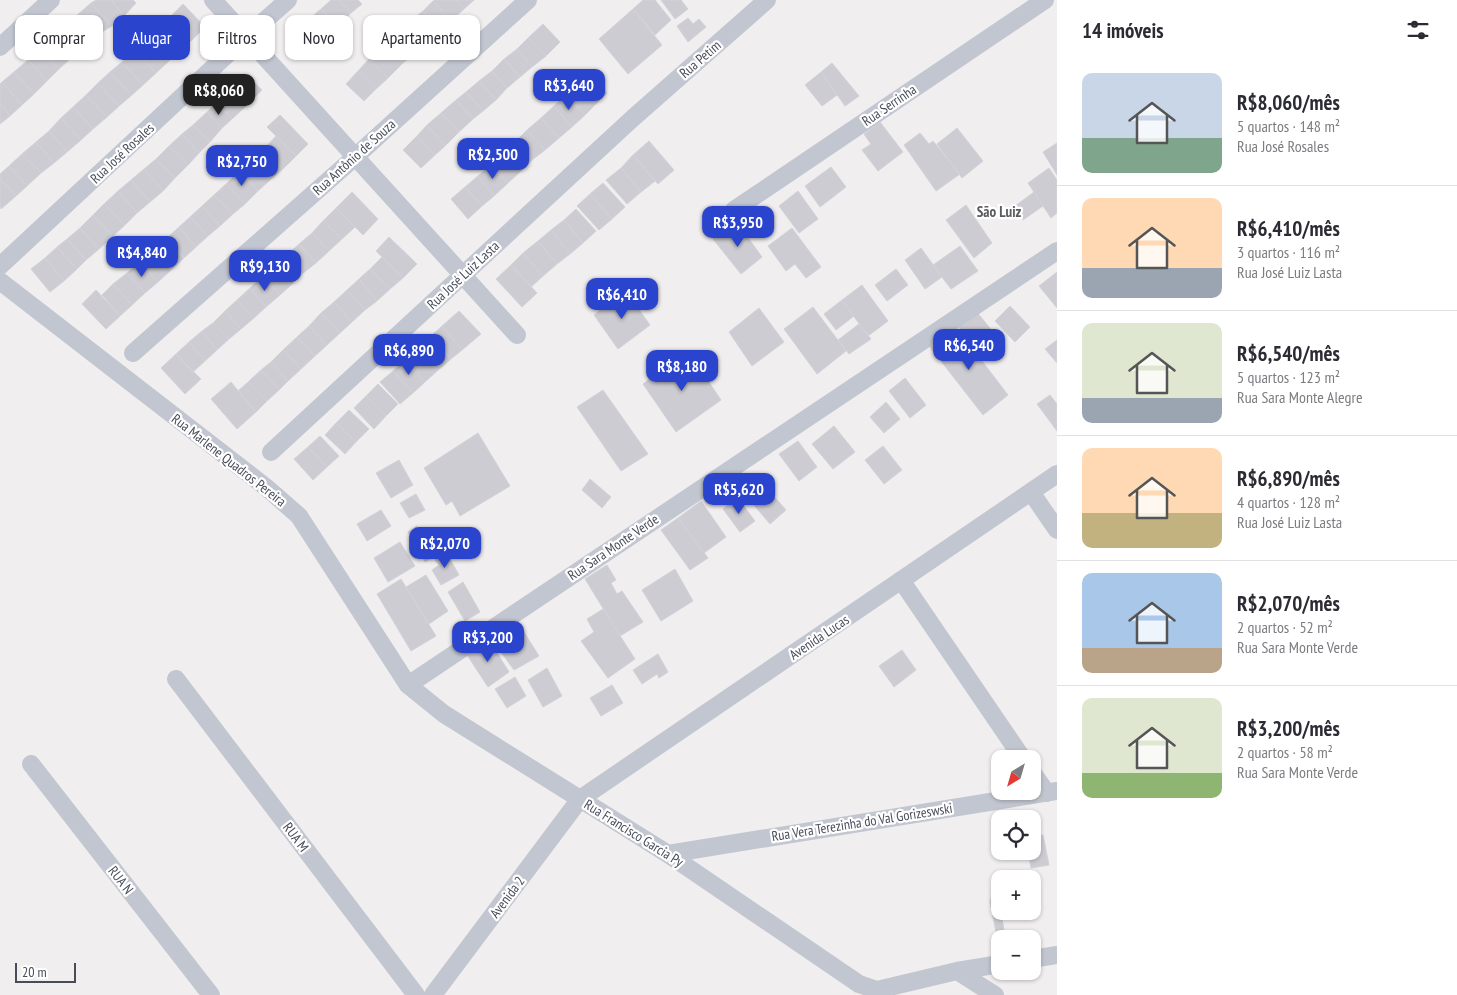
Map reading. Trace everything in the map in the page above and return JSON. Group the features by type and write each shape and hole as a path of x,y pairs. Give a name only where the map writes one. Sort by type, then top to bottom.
{"street":[{"path":"0,47 51,0"},
{"path":"213,0 226,15"},
{"name":"Rua José Rosales","path":"271,15 288,0"},
{"name":"Rua Antônio de Souza","path":"133,352 355,157 528,0"},
{"name":"Rua Petim","path":"633,118 767,0"},
{"name":"Rua Serrinha","path":"734,210 1045,0"},
{"path":"1054,0 1057,3"},
{"name":"Rua José Rosales","path":"0,266 221,60"},
{"path":"267,60 517,335"},
{"name":"Rua José Luiz Lasta","path":"270,452 633,118"},
{"name":"Rua Sara Monte Verde","path":"408,685 1057,251"},
{"name":"Rua Marlene Quadros Pereira","path":"0,282 266,488 299,516 408,685"},
{"name":"Avenida Lucas","path":"580,799 1057,474"},
{"path":"1031,492 1057,530"},
{"path":"901,580 1017,750"},
{"name":"RUA M","path":"176,679 416,995"},
{"name":"Rua Francisco Garcia Py","path":"408,685 444,714 668,854 855,989"},
{"name":"RUA N","path":"31,764 211,995"},
{"path":"1041,781 1052,792"},
{"name":"Rua Vera Terezinha do Val Gorizeswski","path":"668,854 1052,792"},
{"name":"Avenida 2","path":"433,995 580,799"},
{"path":"1041,958 1057,955"},
{"path":"855,989 877,990 957,971 991,965"},
{"path":"957,971 995,995"}],"building":[{"path":"96,0 111,0 123,15 113,15 112,26 91,3"},
{"path":"111,0 133,0 136,3 123,15"},
{"path":"331,0 339,0 351,13 349,15 327,15 321,9"},
{"path":"339,0 358,0 362,4 351,13"},
{"path":"456,0 464,9 458,15 446,15 433,1"},
{"path":"456,0 474,0 464,9"},
{"path":"643,0 655,0 671,20 655,35 633,9"},
{"path":"661,0 681,0 688,9 675,19"},
{"path":"433,1 446,15 427,15 423,11"},
{"path":"91,3 102,15 77,15"},
{"path":"183,4 200,22 200,32 194,38 190,34 190,15 172,15"},
{"path":"321,9 327,15 314,15"},
{"path":"633,9 662,45 628,74 599,39"},
{"path":"423,11 427,15 418,15"},
{"path":"103,16 112,26 103,31"},
{"path":"688,18 693,24 699,19 706,27 688,42 677,26"},
{"path":"543,24 560,42 546,56 528,38"},
{"path":"190,34 194,38 190,42"},
{"path":"528,38 546,56 532,67 517,49"},
{"path":"517,49 532,67 520,77 504,59"},
{"path":"504,59 520,77 507,88 492,71"},
{"path":"28,60 50,60 59,69 47,81"},
{"path":"28,60 47,81 34,94 14,72"},
{"path":"50,60 69,60 59,69"},
{"path":"124,60 144,60 156,73 143,85 122,62"},
{"path":"144,60 170,60 156,73"},
{"path":"370,60 400,60 403,63 388,78"},
{"path":"370,60 388,78 376,89 358,71"},
{"path":"122,62 143,85 132,95 110,72"},
{"path":"832,63 859,96 845,106 821,72"},
{"path":"358,71 376,89 364,101 346,84"},
{"path":"492,71 507,88 496,100 479,81"},
{"path":"14,72 34,94 22,105 2,82"},
{"path":"110,72 132,95 119,106 98,83"},
{"path":"821,72 837,95 822,106 805,85"},
{"path":"591,74 607,93 597,103 579,84"},
{"path":"246,75 262,90 245,107 229,91"},
{"path":"479,81 496,100 483,111 466,92"},
{"path":"2,82 22,105 10,116 0,104 0,84"},
{"path":"98,83 119,106 107,117 86,95"},
{"path":"579,84 597,103 585,115 566,95"},
{"path":"229,91 245,107 232,119 217,103"},
{"path":"466,92 483,111 473,119 456,100"},
{"path":"86,95 107,117 93,129 73,107"},
{"path":"566,95 585,115 572,127 554,106"},
{"path":"456,100 473,119 459,132 441,113"},
{"path":"217,103 232,119 222,128 207,112"},
{"path":"0,104 10,116 0,124"},
{"path":"554,106 572,127 559,138 541,118"},
{"path":"73,107 93,129 81,140 61,118"},
{"path":"207,112 222,128 210,142 193,125"},
{"path":"441,113 459,132 445,146 427,125"},
{"path":"280,115 308,144 296,156 267,127"},
{"path":"61,118 81,140 67,152 49,131"},
{"path":"541,118 559,138 545,150 527,130"},
{"path":"880,122 903,152 878,171 862,150 871,144 864,134"},
{"path":"193,125 210,142 199,153 182,134"},
{"path":"427,125 445,146 435,155 417,136"},
{"path":"957,128 983,161 962,178 937,144"},
{"path":"527,130 545,150 532,160 515,142"},
{"path":"49,131 67,152 54,163 36,142"},
{"path":"920,133 929,144 933,141 960,174 936,191 904,145"},
{"path":"182,134 199,153 188,165 169,146"},
{"path":"276,136 296,156 283,169 263,150"},
{"path":"417,136 435,155 421,168 403,150"},
{"path":"649,141 674,170 658,184 633,155"},
{"path":"36,142 54,163 41,173 22,154"},
{"path":"515,142 532,160 520,172 503,154"},
{"path":"1057,143 1057,175 1043,152"},
{"path":"169,146 188,165 175,178 156,159"},
{"path":"263,150 283,169 270,180 252,160"},
{"path":"22,154 41,173 27,186 9,166"},
{"path":"503,154 520,172 508,183 491,165"},
{"path":"633,155 655,181 641,192 621,168"},
{"path":"156,159 175,178 163,191 144,169"},
{"path":"252,160 270,180 258,191 240,171"},
{"path":"491,165 508,183 494,196 478,176"},
{"path":"9,166 27,186 16,196 0,179 0,174"},
{"path":"831,167 846,187 820,207 805,186"},
{"path":"621,168 641,192 627,204 606,180"},
{"path":"1049,168 1057,180 1057,213 1051,218 1028,183"},
{"path":"144,169 163,191 150,202 131,180"},
{"path":"240,171 258,191 245,204 226,184"},
{"path":"478,176 494,196 482,206 465,187"},
{"path":"0,179 16,196 1,209 0,207"},
{"path":"131,180 150,202 137,213 118,191"},
{"path":"603,183 625,207 612,219 590,194"},
{"path":"226,184 245,204 233,214 214,195"},
{"path":"465,187 482,206 468,219 451,199"},
{"path":"118,191 137,213 125,225 104,204"},
{"path":"798,191 818,219 799,233 779,206"},
{"path":"352,192 378,219 363,235 336,208"},
{"path":"1034,192 1043,206 1023,220 1015,206"},
{"path":"590,194 612,219 599,230 577,206"},
{"path":"214,195 233,214 220,226 202,206"},
{"path":"104,204 125,225 113,236 93,215"},
{"path":"966,205 992,243 974,258 946,220"},
{"path":"202,206 220,226 208,236 190,217"},
{"path":"336,208 355,227 342,239 323,221"},
{"path":"576,209 596,231 583,243 564,220"},
{"path":"93,215 113,236 99,249 80,228"},
{"path":"190,217 208,236 196,247 179,227"},
{"path":"564,220 583,243 570,254 551,230"},
{"path":"323,221 342,239 329,251 312,233"},
{"path":"736,221 762,257 741,274 713,239"},
{"path":"179,227 196,247 184,258 167,238"},
{"path":"80,228 99,249 86,260 67,239"},
{"path":"792,228 821,267 806,278 795,264 786,271 768,246"},
{"path":"551,230 570,254 557,264 538,241"},
{"path":"312,233 329,251 316,263 299,244"},
{"path":"389,237 417,264 403,278 376,251"},
{"path":"167,238 184,258 171,270 152,250"},
{"path":"67,239 86,260 77,269 57,247"},
{"path":"538,241 557,264 543,276 523,253"},
{"path":"299,244 316,263 302,274 286,256"},
{"path":"960,246 978,271 951,289 933,265"},
{"path":"57,247 77,269 64,281 45,258"},
{"path":"921,248 942,277 925,289 905,260"},
{"path":"152,250 171,270 158,282 140,262"},
{"path":"523,253 543,276 531,287 511,265"},
{"path":"286,256 302,274 291,285 274,266"},
{"path":"382,257 403,278 390,289 370,269"},
{"path":"45,258 64,281 50,292 31,269"},
{"path":"140,262 158,282 145,293 127,273"},
{"path":"511,265 537,293 522,307 496,279"},
{"path":"274,266 291,285 280,295 263,276"},
{"path":"370,269 390,289 377,301 359,279"},
{"path":"896,269 908,285 887,301 875,285"},
{"path":"1057,272 1057,308 1039,286"},
{"path":"127,273 145,293 132,305 113,284"},
{"path":"263,276 280,295 266,307 250,288"},
{"path":"359,279 377,301 365,310 347,290"},
{"path":"113,284 132,305 120,316 102,295"},
{"path":"862,285 888,321 868,336 842,300"},
{"path":"250,288 266,307 254,318 237,300"},
{"path":"96,290 120,316 106,329 82,304"},
{"path":"347,290 365,310 352,322 334,302"},
{"path":"625,290 650,325 618,349 594,315"},
{"path":"237,300 254,318 241,329 225,311"},
{"path":"842,300 854,316 836,330 824,314"},
{"path":"334,302 352,322 340,333 321,313"},
{"path":"1010,306 1030,327 1015,342 995,321"},
{"path":"813,307 846,351 817,374 784,329"},
{"path":"759,308 784,342 752,366 729,332"},
{"path":"225,311 241,329 229,339 213,323"},
{"path":"459,311 481,334 462,350 442,326"},
{"path":"976,311 1002,343 983,357 958,326"},
{"path":"321,313 340,333 327,345 309,326"},
{"path":"213,323 229,339 217,350 202,331"},
{"path":"859,324 871,339 849,354 838,340"},
{"path":"309,326 327,345 315,356 297,337"},
{"path":"442,326 462,350 451,359 431,336"},
{"path":"956,327 1008,395 983,415 930,347"},
{"path":"202,331 217,350 205,361 189,342"},
{"path":"431,336 451,359 437,371 417,349"},
{"path":"297,337 315,356 301,369 283,350"},
{"path":"1057,340 1057,363 1045,349"},
{"path":"189,342 205,361 193,372 176,354"},
{"path":"417,349 437,371 425,382 405,360"},
{"path":"283,350 301,369 288,381 271,362"},
{"path":"688,351 721,400 676,432 643,384"},
{"path":"176,354 201,379 185,394 161,368"},
{"path":"405,360 425,382 413,393 393,371"},
{"path":"271,362 288,381 279,390 261,370"},
{"path":"261,370 279,390 267,401 248,382"},
{"path":"393,371 413,393 400,404 380,382"},
{"path":"905,378 926,405 910,418 889,391"},
{"path":"231,382 256,412 237,429 211,399"},
{"path":"248,382 267,401 256,412 238,391"},
{"path":"378,384 398,404 386,416 366,396"},
{"path":"603,390 648,454 621,471 577,407"},
{"path":"1050,395 1057,404 1057,431 1037,404"},
{"path":"366,396 386,416 374,429 354,408"},
{"path":"886,402 900,419 884,433 870,417"},
{"path":"349,410 369,429 356,442 336,423"},
{"path":"336,423 356,442 345,454 325,435"},
{"path":"834,426 855,452 833,469 812,444"},
{"path":"478,433 510,486 460,516 452,501 446,505 424,468"},
{"path":"320,436 339,456 327,467 308,447"},
{"path":"798,441 817,467 799,481 779,454"},
{"path":"883,446 902,470 884,484 865,460"},
{"path":"308,447 327,467 313,480 294,459"},
{"path":"399,460 413,485 391,498 376,473"},
{"path":"757,477 786,510 770,524 741,490"},
{"path":"590,479 611,497 602,508 582,490"},
{"path":"416,494 425,510 409,518 400,503"},
{"path":"737,497 755,521 740,532 723,509"},
{"path":"701,501 726,537 704,553 678,518"},
{"path":"381,510 391,526 367,541 357,524"},
{"path":"678,518 708,558 690,570 661,530"},
{"path":"417,526 422,533 430,528 444,551 425,562 408,532"},
{"path":"400,542 415,566 388,582 374,558"},
{"path":"446,552 459,575 441,585 432,570 439,565 435,560"},
{"path":"607,565 616,580 611,583 617,594 622,591 643,622 620,636 585,579"},
{"path":"675,569 693,601 661,621 642,590"},
{"path":"426,575 448,611 429,624 406,587"},
{"path":"401,579 436,636 411,651 377,594"},
{"path":"463,582 480,612 465,621 448,592"},
{"path":"603,609 635,659 608,678 581,641 594,632 587,619"},
{"path":"519,624 539,656 514,670 493,641"},
{"path":"489,640 509,672 488,687 467,655"},
{"path":"902,650 916,670 894,687 879,666"},
{"path":"658,654 668,672 659,678 657,674 642,684 633,670"},
{"path":"547,668 562,696 543,707 528,680"},
{"path":"515,677 526,696 507,708 495,689"},
{"path":"612,685 623,703 601,716 590,698"},
{"path":"1041,835 1043,835 1049,865 1031,868 1030,860 1041,860"},
{"path":"994,920 1002,920 1004,930 996,930"}],"district":[{"name":"São Luiz","path":"999,212"}]}
